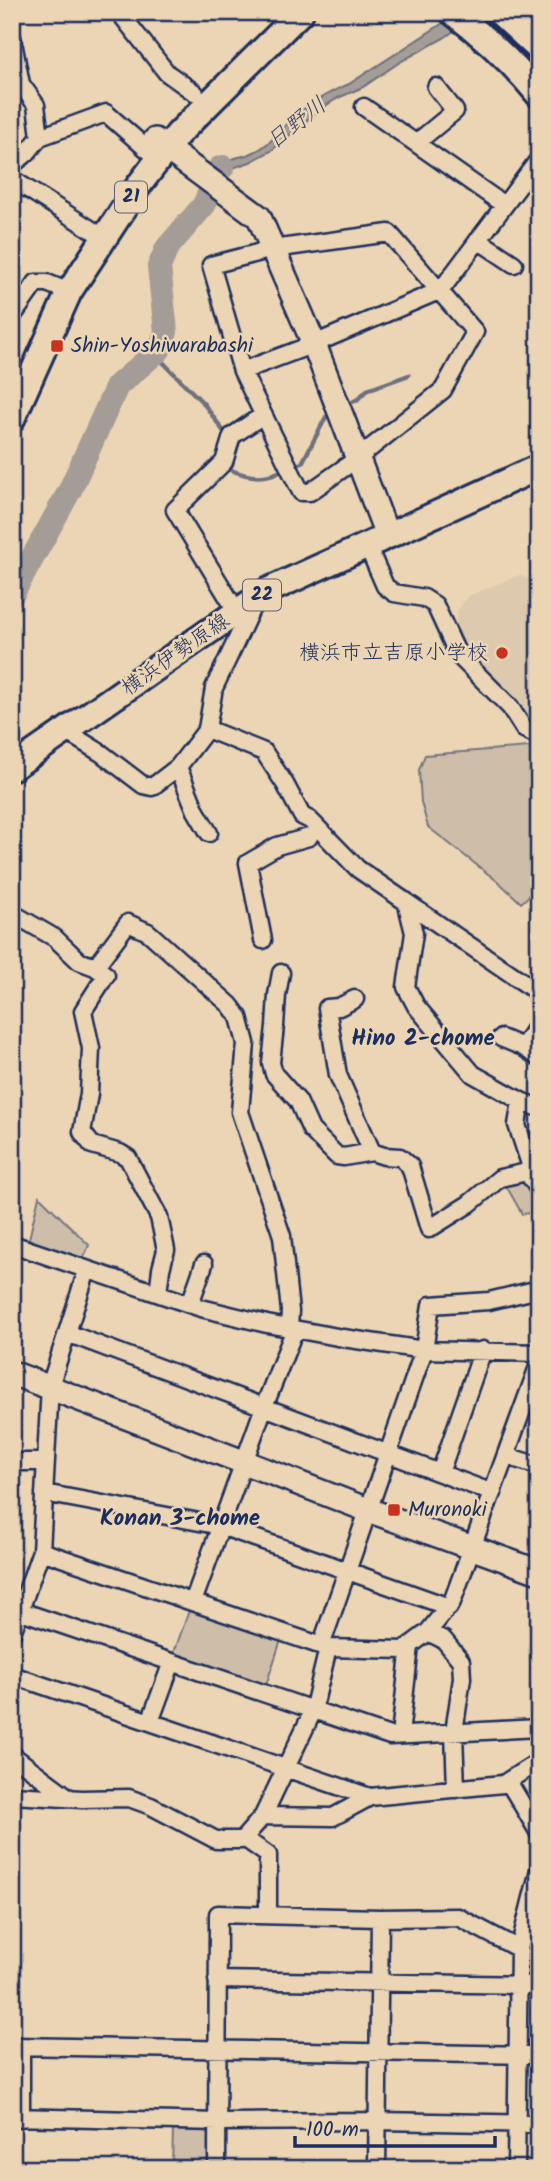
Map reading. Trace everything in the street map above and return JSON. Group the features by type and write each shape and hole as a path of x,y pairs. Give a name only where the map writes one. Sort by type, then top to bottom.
{"main road":[{"name":"21","path":"12,382 62,289 156,146 195,93 282,12"},
{"name":"21","path":"156,146 301,12"},
{"path":"452,12 473,20 502,37 539,74"},
{"path":"499,12 539,49"},
{"path":"524,12 539,26"},
{"path":"473,20 539,95"},
{"name":"21","path":"12,419 62,289"},
{"name":"横浜伊勢原線","path":"12,768 267,591 539,467"}],"street":[{"path":"119,12 167,73 195,93"},
{"path":"12,37 21,84 36,105 40,137"},
{"path":"415,143 455,111 436,87"},
{"path":"364,107 503,205"},
{"path":"12,165 27,153 40,137 106,113 205,177 259,217 314,344 358,458 385,586 394,593 424,598 435,605 458,655 510,707 524,729 539,736"},
{"path":"242,371 314,344 441,290 539,159"},
{"path":"12,179 97,233"},
{"path":"389,233 441,290 475,332 443,390 358,458 310,492 300,492 242,371 212,265 273,249 389,233"},
{"path":"478,240 514,264"},
{"path":"12,317 36,283 47,283 62,289"},
{"path":"65,731 101,753 143,785 152,787 178,767 207,729 214,688 247,606 175,510 224,462 232,436 263,415"},
{"path":"207,729 264,752 302,816 310,820 358,869 539,992"},
{"path":"178,767 196,811 209,832"},
{"path":"263,940 248,863 277,846 309,837"},
{"path":"406,901 414,933 406,987 416,1006 473,1074 520,1101 539,1108"},
{"path":"12,913 55,938 79,961 106,975 83,1011 91,1048 89,1094 82,1132 92,1145 128,1158 159,1217 166,1250 160,1269 158,1293"},
{"path":"95,967 128,923 148,932 230,1005 239,1017 246,1044 240,1112 282,1236 292,1328 193,1602"},
{"path":"281,973 271,1063 274,1074 299,1101 311,1130 337,1156 372,1152 400,1157 410,1166 429,1229 469,1203 500,1178 527,1172"},
{"path":"355,999 339,1007 327,1008 338,1075 372,1152"},
{"path":"523,1047 539,1022"},
{"path":"501,1038 523,1047 539,1058"},
{"path":"520,1101 517,1125 530,1164 527,1172"},
{"path":"527,1172 539,1190"},
{"path":"12,1244 190,1304 292,1328 424,1350 539,1353"},
{"path":"190,1304 204,1264"},
{"path":"12,1633 16,1610 41,1551 50,1387 88,1270"},
{"path":"12,1795 129,1798 151,1805 216,1840 242,1840 263,1816 313,1711 324,1647 347,1571 424,1350 431,1305 489,1301 539,1289"},
{"path":"67,1333 493,1493"},
{"path":"440,1473 483,1350"},
{"path":"41,1551 324,1647 404,1650 428,1632 452,1602 539,1364"},
{"path":"12,1373 368,1510 539,1572"},
{"path":"506,1456 539,1466"},
{"path":"12,1462 46,1462"},
{"path":"44,1493 221,1526 449,1607"},
{"path":"16,1610 390,1735 539,1728"},
{"path":"428,1632 444,1640 461,1661 462,1678 454,1732 456,1789"},
{"path":"400,1735 410,1646"},
{"path":"150,1722 172,1661"},
{"path":"12,1675 370,1797"},
{"path":"12,1755 68,1797"},
{"path":"263,1816 333,1817 370,1797 503,1784 539,1761"},
{"path":"508,1781 536,1824"},
{"path":"244,1838 268,1855 268,1915"},
{"path":"516,2169 519,1949 539,1870"},
{"path":"217,2169 218,1914 458,1917 519,1949"},
{"path":"377,2169 380,1918"},
{"path":"217,1980 539,1985"},
{"path":"539,2055 17,2046 17,2118 539,2124"}],"shaded area":[{"name":"横浜市立吉原小学校","path":"520,575 539,585 539,732 530,727 516,701 469,657 463,648 456,624 457,611 468,596"},
{"path":"539,748 539,887 521,903 428,827 421,802 419,770 425,755"},
{"path":"526,1176 539,1196 539,1212 522,1214 504,1182"},
{"path":"39,1196 89,1245 82,1262 28,1243"},
{"path":"190,1608 281,1640 265,1688 172,1658"},
{"path":"173,2130 205,2131 211,2138 212,2169 172,2169"}],"water":[{"path":"460,12 481,12 363,87 319,110 271,151 227,170 220,178 214,172 226,161 260,149 307,107 349,84"}],"waterway":[{"name":"日野川","path":"12,595 70,490 117,386 159,350 166,332 159,267 167,248 204,205 220,168 223,167"},
{"path":"155,354 204,404 227,436"},
{"path":"345,406 367,390 409,375"},
{"path":"229,462 229,469 249,476 275,474 302,463 326,417 334,412"}],"place":[{"name":"Shin-Yoshiwarabashi","path":"57,346"},
{"name":"横浜市立吉原小学校","path":"502,653"},
{"name":"Muronoki","path":"394,1510"}],"district":[{"name":"Hino 2-chome","path":"423,1039"},
{"name":"Konan 3-chome","path":"180,1519"}]}
